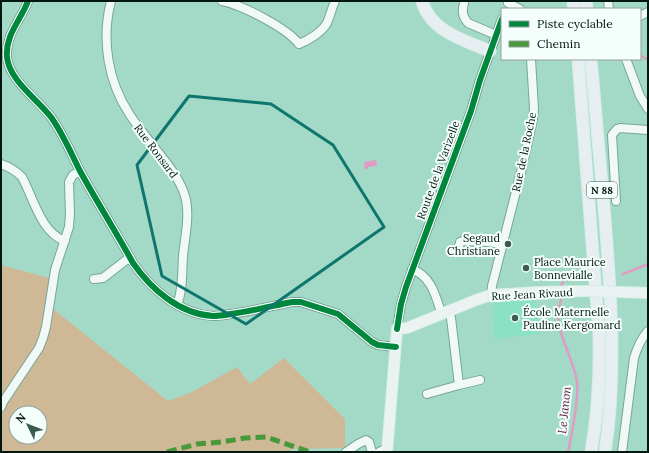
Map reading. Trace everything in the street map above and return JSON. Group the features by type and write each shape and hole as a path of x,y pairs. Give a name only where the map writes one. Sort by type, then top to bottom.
{"highway":[{"path":"422,1 436,23 445,31 490,51"},
{"name":"N 88","path":"578,60 599,334 600,368 598,399 591,452"},
{"name":"N 88","path":"591,60 609,271 611,321 610,403 605,452"}],"main road":[{"name":"Rue Jean Rivaud","path":"397,329 407,328 444,310 491,295 588,291 648,293"},
{"name":"Route de la Varizelle","path":"385,451 397,329"}],"street":[{"path":"28,1 11,33 8,42 8,60 14,75 41,106 59,130 80,171 130,257 142,275 153,287 177,305 200,314 214,316 292,302 301,302 338,314 372,342 378,345 396,347"},
{"name":"Rue Ronsard","path":"111,1 106,36 109,67 114,83 130,116 179,182 184,193 187,206 180,293 177,305"},
{"path":"222,1 242,7 287,32 295,38 299,44 310,39 324,27 327,23 334,1"},
{"path":"464,3 462,13 464,19 496,35"},
{"path":"508,4 518,8"},
{"name":"Route de la Varizelle","path":"397,329 401,304 412,269 471,111 501,22"},
{"name":"Rue de la Roche","path":"502,244 531,129 534,108 531,60"},
{"path":"626,60 640,96 648,109"},
{"path":"616,201 612,135 617,129 620,128 648,130"},
{"path":"1,164 16,171 22,178 46,225 56,236 65,241"},
{"path":"1,407 39,348 43,338 55,270 69,227 69,182 73,175 80,171"},
{"path":"454,250 459,247 460,242 463,241 502,244 491,295"},
{"path":"94,279 103,278 130,257"},
{"path":"412,269 420,273 432,286 444,310 451,318 459,385"},
{"path":"622,452 634,358 637,347 648,330"},
{"path":"427,394 480,380"},
{"path":"346,452 366,440 369,442 372,452"}],"highlighted area":[{"path":"189,96 271,104 333,145 384,227 298,289 246,324 162,276 137,165"}],"shaded area":[{"path":"376,160 377,166 368,167 368,169 365,169 364,162"},
{"path":"1,265 49,278 47,304 168,401 190,393 237,367 250,384 284,358 345,419 345,448 291,449 290,452 1,452"},
{"name":"École Maternelle Pauline Kergomard","path":"532,299 535,301 540,334 494,339 493,303"}],"waterway":[{"name":"Le Janon","path":"641,56 648,60"},
{"name":"Le Janon","path":"623,274 648,264"},
{"name":"Le Janon","path":"561,286 565,278 588,275"},
{"name":"Le Janon","path":"561,300 558,313 559,323 577,382 576,407 568,452"}],"marked path":[{"path":"167,452 197,444 266,437 310,452"}],"cycle path":[{"path":"28,1 8,42 7,57 13,74 24,89 45,110 55,123 80,171 133,263 157,291 177,305 189,311 213,316 292,302 301,302 338,314 372,342 378,345 396,347"},
{"path":"397,329 401,304 406,287 471,111 480,80 501,22"}],"place":[{"name":"Segaud Christiane","path":"508,244"},
{"name":"Place Maurice Bonnevialle","path":"526,268"},
{"name":"École Maternelle Pauline Kergomard","path":"515,318"}]}
